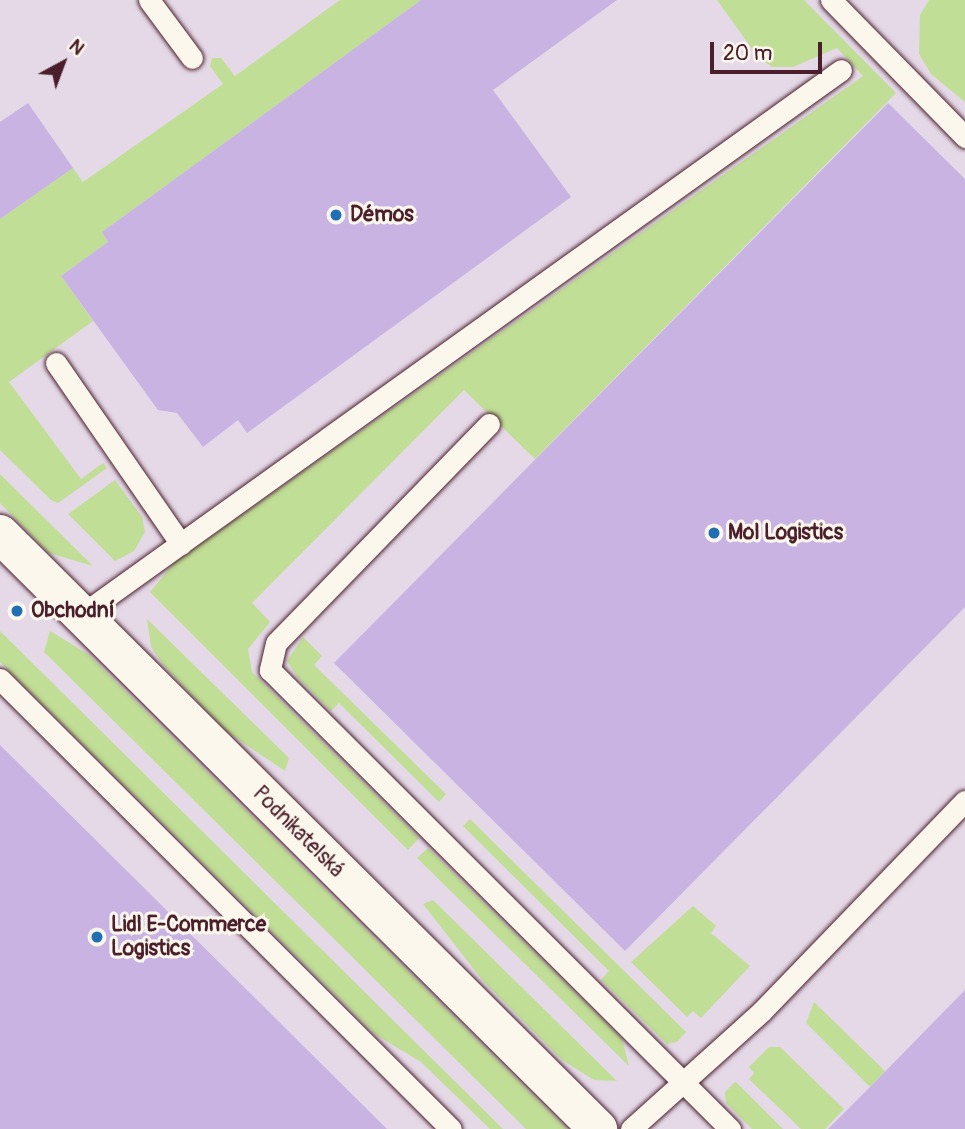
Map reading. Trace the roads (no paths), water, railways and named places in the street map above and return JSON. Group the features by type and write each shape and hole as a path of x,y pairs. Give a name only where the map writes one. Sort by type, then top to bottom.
{"street":[{"name":"Podnikatelská","path":"0,534 598,1129"}],"lane":[{"path":"149,0 192,58"},
{"path":"831,0 965,137"},
{"path":"81,615 841,70"},
{"path":"56,363 181,544"},
{"path":"489,424 276,643 271,670 730,1129"},
{"path":"0,679 451,1129"},
{"path":"631,1129 685,1086 965,801"}],"place":[{"name":"Démos","path":"336,215"},
{"name":"Mol Logistics","path":"714,533"},
{"name":"Obchodní","path":"17,611"},
{"name":"Lidl E-Commerce Logistics","path":"97,937"}]}
